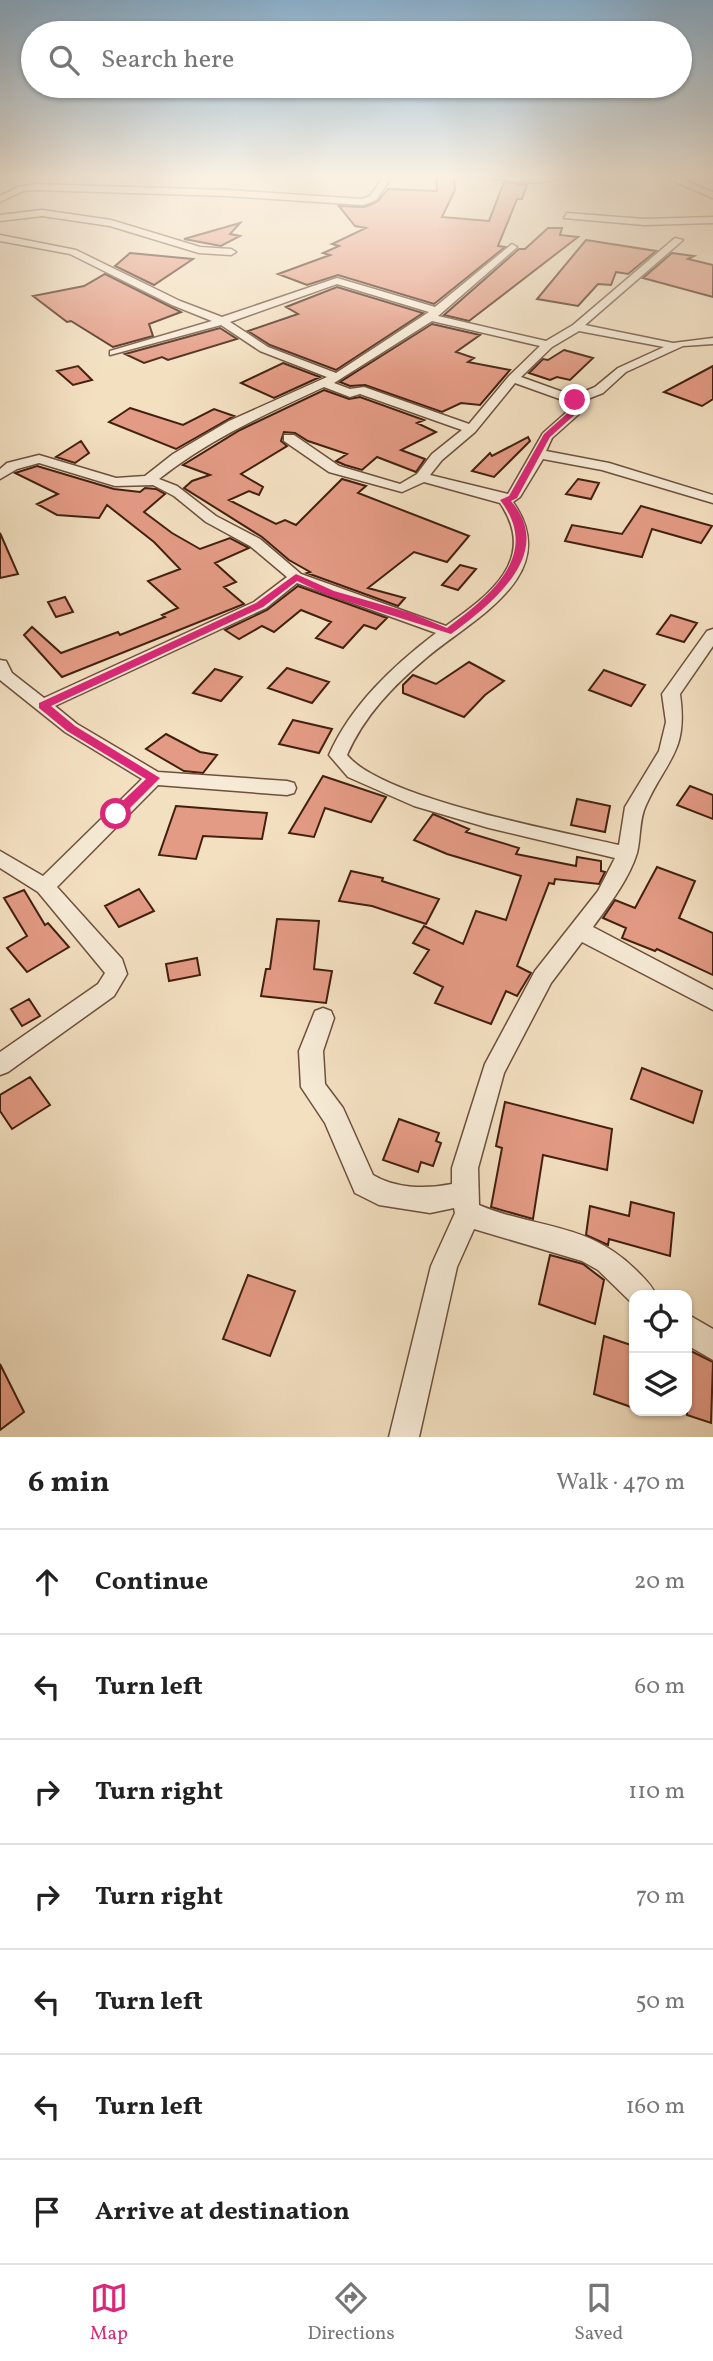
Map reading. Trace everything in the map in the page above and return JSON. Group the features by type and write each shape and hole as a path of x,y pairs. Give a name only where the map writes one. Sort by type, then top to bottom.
{"street":[{"path":"21,242 73,252 176,303 222,321 264,349 337,377"},
{"path":"173,242 199,250 231,252"},
{"path":"289,438 334,469 402,488 422,477 437,457 471,429 513,378 548,345 577,327 676,242"},
{"path":"149,480 178,457 233,424 337,377 448,305 512,247"},
{"path":"114,353 222,321 337,281 433,314 548,345"},
{"path":"577,327 674,346"},
{"path":"513,378 575,400 599,390 622,370 674,346 687,341 713,341"},
{"path":"323,383 350,393 360,390 471,429"},
{"path":"422,477 505,500 513,498 547,436 575,411 575,400"},
{"path":"539,454 604,466 713,499"},
{"path":"0,475 12,466 39,459 115,482 163,482 184,495 203,513 261,546 296,577 330,593 408,615 448,632"},
{"path":"505,500 516,513 520,541 512,575 487,603 448,632 369,703 343,740 338,755 354,773 416,797 482,819 627,854"},
{"path":"43,705 260,605 296,577"},
{"path":"404,1437 444,1266 466,1203 465,1168 493,1071 543,977 581,931 605,896 627,854 635,807 668,751 675,722 671,694 713,634"},
{"path":"0,665 5,676 71,728 154,778 197,784 288,788"},
{"path":"45,887 154,778"},
{"path":"0,858 45,887 114,965 116,974 106,990 0,1065"},
{"path":"581,931 713,1001"},
{"path":"323,1018 311,1051 313,1087 334,1116 364,1184 379,1193 430,1201 466,1203 488,1223 582,1248 606,1260 637,1290"},
{"path":"692,1331 713,1346"}],"building":[{"path":"200,242 228,242 221,246"},
{"path":"500,242 498,246 505,247 434,304 338,275 307,285 278,274 330,255 323,253 339,246 332,244"},
{"path":"533,242 571,242 469,321 444,315 519,249 525,249"},
{"path":"584,242 656,251 628,274 616,272 611,285 598,284 578,306 537,299"},
{"path":"130,253 193,259 154,285 115,266"},
{"path":"672,253 694,256 688,259 713,265 713,297 643,278"},
{"path":"105,274 181,312 149,324 153,336 113,347 71,321 67,322 33,296 84,286"},
{"path":"337,287 423,313 336,370 270,345 248,331 298,314 286,307"},
{"path":"432,324 480,335 456,352 474,358 468,362 510,370 480,405 461,403 442,412 365,385 350,386 340,382"},
{"path":"220,328 237,339 168,360 162,357 144,363 125,354"},
{"path":"564,350 593,358 570,380 557,377 550,380 529,373 543,359 548,360"},
{"path":"283,363 320,377 274,398 241,383"},
{"path":"78,366 92,380 73,385 57,371"},
{"path":"713,366 713,399 702,406 664,392"},
{"path":"324,390 349,399 360,397 424,420 417,423 436,432 401,450 425,459 416,472 377,457 362,470 345,465 336,461 347,454 308,441 295,433 284,432 281,441 287,446 241,474 263,487 259,495 249,491 229,500 276,524 285,520 296,525 342,479 366,486 358,493 469,536 447,562 414,552 368,588 405,598 398,606 307,573 310,572 289,560 262,537 184,488 192,481 210,475 183,465 240,430"},
{"path":"130,408 183,425 214,409 234,416 176,449 109,422"},
{"path":"528,437 530,441 494,477 472,471 490,453 492,456"},
{"path":"81,441 89,453 75,463 56,457"},
{"path":"37,466 114,489 140,492 145,488 156,489 165,494 144,512 172,533 200,549 230,538 249,548 215,563 236,582 224,587 244,604 62,677 24,635 32,627 61,653 118,632 120,635 165,617 162,615 178,608 148,581 180,569 154,542 107,505 99,518 57,515 37,504 58,494 15,473"},
{"path":"578,479 599,483 591,499 566,494"},
{"path":"641,506 712,526 701,543 652,529 642,557 565,541 572,525 622,534"},
{"path":"0,533 18,574 0,578"},
{"path":"460,565 476,569 458,590 442,585"},
{"path":"298,586 387,618 376,629 364,625 343,648 316,638 331,622 301,610 274,632 262,626 239,639 225,630 267,610"},
{"path":"65,597 73,612 56,617 48,602"},
{"path":"671,615 697,623 684,642 657,634"},
{"path":"469,662 504,681 485,695 464,717 403,693 403,685 413,675 436,684"},
{"path":"287,668 329,682 312,703 268,688"},
{"path":"215,669 242,677 221,701 193,693"},
{"path":"604,670 645,685 631,706 589,690"},
{"path":"293,720 332,729 319,753 279,744"},
{"path":"166,734 200,752 217,755 203,773 184,771 146,749"},
{"path":"323,776 386,797 371,822 325,808 314,837 289,833"},
{"path":"690,786 713,795 713,819 677,805"},
{"path":"577,799 610,806 605,832 571,825"},
{"path":"176,806 267,813 262,839 203,836 196,859 159,855"},
{"path":"433,814 469,829 466,832 519,848 516,854 576,866 577,857 601,861 601,871 605,872 599,884 555,879 554,884 549,883 517,966 531,973 517,996 506,991 491,1024 435,1003 443,987 414,973 429,950 413,943 424,926 463,944 476,911 506,920 521,876 447,854 414,840"},
{"path":"657,867 695,881 679,918 713,933 713,975 657,949 655,951 622,938 626,928 603,918 615,900 635,908"},
{"path":"351,871 383,878 382,881 439,899 426,924 372,906 339,901"},
{"path":"139,889 154,911 119,927 105,906"},
{"path":"24,890 45,925 48,923 69,947 27,972 7,948 27,936 4,898"},
{"path":"277,919 319,921 314,969 332,971 326,1003 261,996 266,969 270,969"},
{"path":"197,958 200,975 169,981 166,964"},
{"path":"29,999 40,1016 22,1026 11,1009"},
{"path":"642,1068 702,1091 693,1123 631,1099"},
{"path":"30,1077 50,1105 12,1129 0,1111 0,1095"},
{"path":"505,1102 612,1129 607,1170 543,1155 533,1219 491,1207 502,1148 496,1146"},
{"path":"399,1119 439,1133 436,1141 441,1143 433,1166 421,1162 418,1172 383,1160"},
{"path":"631,1202 674,1213 670,1256 609,1239 608,1245 586,1235 590,1206 629,1216"},
{"path":"550,1255 583,1264 604,1280 595,1324 539,1304"},
{"path":"248,1275 295,1291 270,1356 223,1339"},
{"path":"604,1336 629,1344 629,1406 594,1394"},
{"path":"692,1352 713,1362 711,1423 690,1416"},
{"path":"0,1364 24,1412 0,1430"}],"route":[{"path":"116,814 154,778 71,728 43,705 260,605 296,577 330,593 408,615 448,632 487,603 512,575 520,541 516,513 505,500 513,498 547,436 575,411 575,400"}]}
